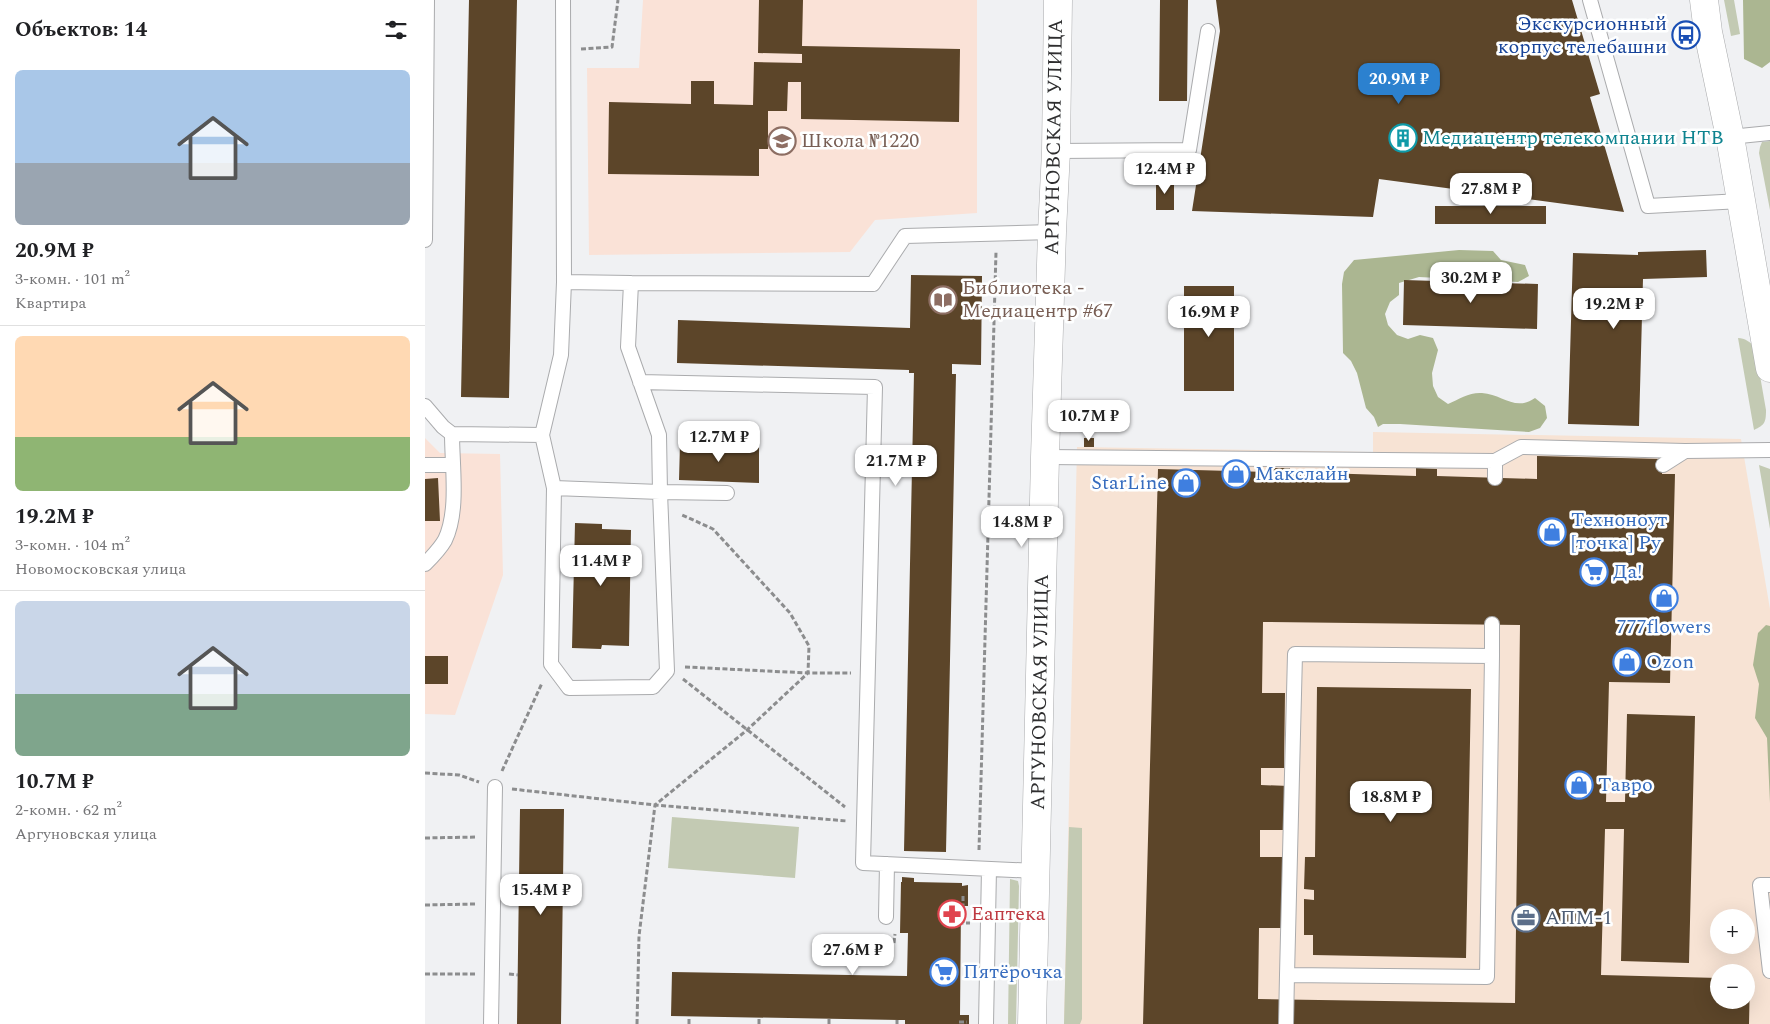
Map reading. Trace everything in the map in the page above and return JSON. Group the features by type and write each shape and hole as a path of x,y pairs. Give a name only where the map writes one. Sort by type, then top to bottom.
{"main road":[{"name":"АРГУНОВСКАЯ УЛИЦА","path":"1032,1024 1045,457 1052,232 1057,151 1058,0"},
{"path":"1703,0 1741,201 1760,247 1752,265 1770,368"}],"lane":[{"path":"425,240 427,0"},
{"path":"563,0 564,282 561,355 541,436 554,488 551,664 569,688 653,687 667,671 659,435 629,347 631,283"},
{"path":"1590,0 1648,206 1741,201"},
{"path":"1057,151 1189,150 1208,31"},
{"path":"1730,137 1770,133"},
{"path":"564,282 873,284 905,236 1052,232"},
{"path":"640,382 875,387 863,863 1035,871"},
{"path":"425,406 443,427 452,434 541,436"},
{"path":"425,564 434,556 445,540 452,516 452,434"},
{"path":"1045,457 1495,461 1521,447 1685,451 1770,450"},
{"path":"1663,465 1685,451"},
{"path":"1495,461 1495,478"},
{"path":"425,465 452,465"},
{"path":"554,488 660,499 727,493"},
{"path":"1287,974 1487,977 1492,624"},
{"path":"1286,1024 1295,654 1492,656"},
{"path":"491,1024 495,787"},
{"path":"886,917 887,864"},
{"path":"984,868 986,1024"},
{"path":"1770,885 1760,886 1770,971"}],"path":[{"path":"563,49 612,47 618,0"},
{"path":"984,868 997,234"},
{"path":"637,1024 639,936 655,805 747,730 807,673 809,646 790,613 713,529 660,499"},
{"path":"495,787 551,664"},
{"path":"667,667 807,673 868,672"},
{"path":"667,667 865,822"},
{"path":"425,773 459,775 495,787 655,805 865,822"},
{"path":"425,838 494,837"},
{"path":"963,896 963,920"},
{"path":"425,905 493,904"},
{"path":"689,1017 689,1024"},
{"path":"759,1018 759,1024"},
{"path":"829,1019 829,1024"}],"shaded area":[{"name":"Школа №1220","path":"643,0 977,0 977,213 875,220 850,252 589,255 587,68 639,68"},
{"path":"1373,432 1741,439 1770,609 1770,1024 1064,1024 1077,447 1373,452"},
{"path":"425,438 440,453 500,454 503,575 455,715 425,714"}],"green space":[{"path":"1724,0 1734,0 1740,34 1731,36"},
{"path":"1743,0 1770,0 1770,62 1762,68 1744,59"},
{"path":"1770,141 1770,210 1759,153 1762,142"},
{"path":"1459,250 1493,251 1501,260 1525,265 1529,276 1518,282 1419,277 1399,283 1399,295 1390,302 1385,314 1388,325 1397,335 1408,339 1420,335 1433,338 1438,350 1432,373 1433,386 1438,397 1448,404 1465,396 1478,393 1489,394 1515,403 1528,402 1535,398 1545,406 1547,418 1540,428 1529,432 1400,424 1383,424 1378,427 1374,417 1366,408 1357,373 1351,361 1343,353 1342,284 1344,272 1354,260"},
{"path":"1738,338 1747,341 1755,347 1766,410 1764,423 1754,430"},
{"path":"1759,465 1770,469 1770,529"},
{"path":"1766,625 1770,626 1770,803 1767,738 1755,718 1759,684 1753,665 1758,633"},
{"path":"672,817 799,827 795,878 668,868"},
{"path":"1069,827 1082,828 1082,1019 1080,1024 1064,1024"},
{"path":"1010,879 1018,881 1019,886 1016,1024 1008,1024"}],"building":[{"path":"469,0 517,0 509,398 461,397"},
{"path":"759,0 803,0 802,46 960,49 959,122 801,119 801,82 788,82 787,111 768,111 768,149 759,149 759,176 608,174 609,102 691,104 691,81 714,81 714,104 753,105 754,62 802,63 802,54 758,53"},
{"path":"1160,0 1188,0 1187,101 1159,101"},
{"name":"Медиацентр телекомпании НТВ","path":"1216,0 1572,0 1600,94 1590,97 1624,212 1379,179 1373,217 1192,211 1220,31"},
{"path":"1156,180 1174,180 1174,210 1156,210"},
{"path":"1435,206 1546,206 1546,224 1435,224"},
{"path":"1706,250 1707,277 1643,279 1639,426 1568,424 1573,253 1638,255 1638,252"},
{"path":"911,275 982,276 981,365 952,364 952,374 956,374 946,852 904,851 914,373 909,373 909,370 677,363 678,320 910,328"},
{"path":"1404,280 1538,284 1537,329 1403,325"},
{"path":"1184,286 1234,286 1234,391 1184,391"},
{"path":"1084,438 1094,438 1094,447 1084,447"},
{"path":"680,444 759,446 759,483 679,480"},
{"path":"1537,456 1663,459 1662,474 1675,474 1670,683 1609,682 1606,802 1625,802 1627,714 1695,716 1689,963 1621,961 1624,829 1605,829 1601,975 1710,978 1710,1009 1749,1009 1749,1024 1143,1024 1158,469 1268,472 1268,468 1290,468 1290,472 1416,476 1416,468 1437,469 1437,476 1537,479","holes":["1263,622 1520,625 1515,1003 1258,999 1259,928 1282,928 1283,857 1260,857 1260,830 1289,830 1289,786 1261,785 1261,768 1284,768 1285,693 1262,693"]},
{"path":"438,478 440,521 425,521 425,479"},
{"path":"575,523 602,524 602,529 631,530 629,646 602,645 601,649 572,648"},
{"path":"425,656 448,656 448,684 425,684"},
{"path":"1317,687 1471,689 1466,958 1313,955 1313,935 1304,935 1304,899 1314,900 1314,890 1304,889 1305,857 1315,857"},
{"path":"520,809 564,809 561,1024 517,1024"},
{"path":"902,877 914,878 914,882 962,883 962,886 968,885 968,906 961,906 960,1015 969,1015 969,1024 905,1024 905,1020 671,1016 672,972 907,976 908,933 900,933"}],"place":[{"name":"Экскурсионный корпус телебашни","path":"1686,35"},
{"name":"Медиацентр телекомпании НТВ","path":"1403,138"},
{"name":"Школа №1220","path":"782,141"},
{"name":"Библиотека - Медиацентр #67","path":"943,300"},
{"name":"Макслайн","path":"1236,474"},
{"name":"StarLine","path":"1186,483"},
{"name":"Техноноут [точка] Ру","path":"1552,532"},
{"name":"Да!","path":"1594,572"},
{"name":"777flowers","path":"1664,598"},
{"name":"Ozon","path":"1627,662"},
{"name":"Тавро","path":"1579,785"},
{"name":"Еаптека","path":"952,914"},
{"name":"АПМ-1","path":"1526,918"},
{"name":"Пятёрочка","path":"944,972"}]}
